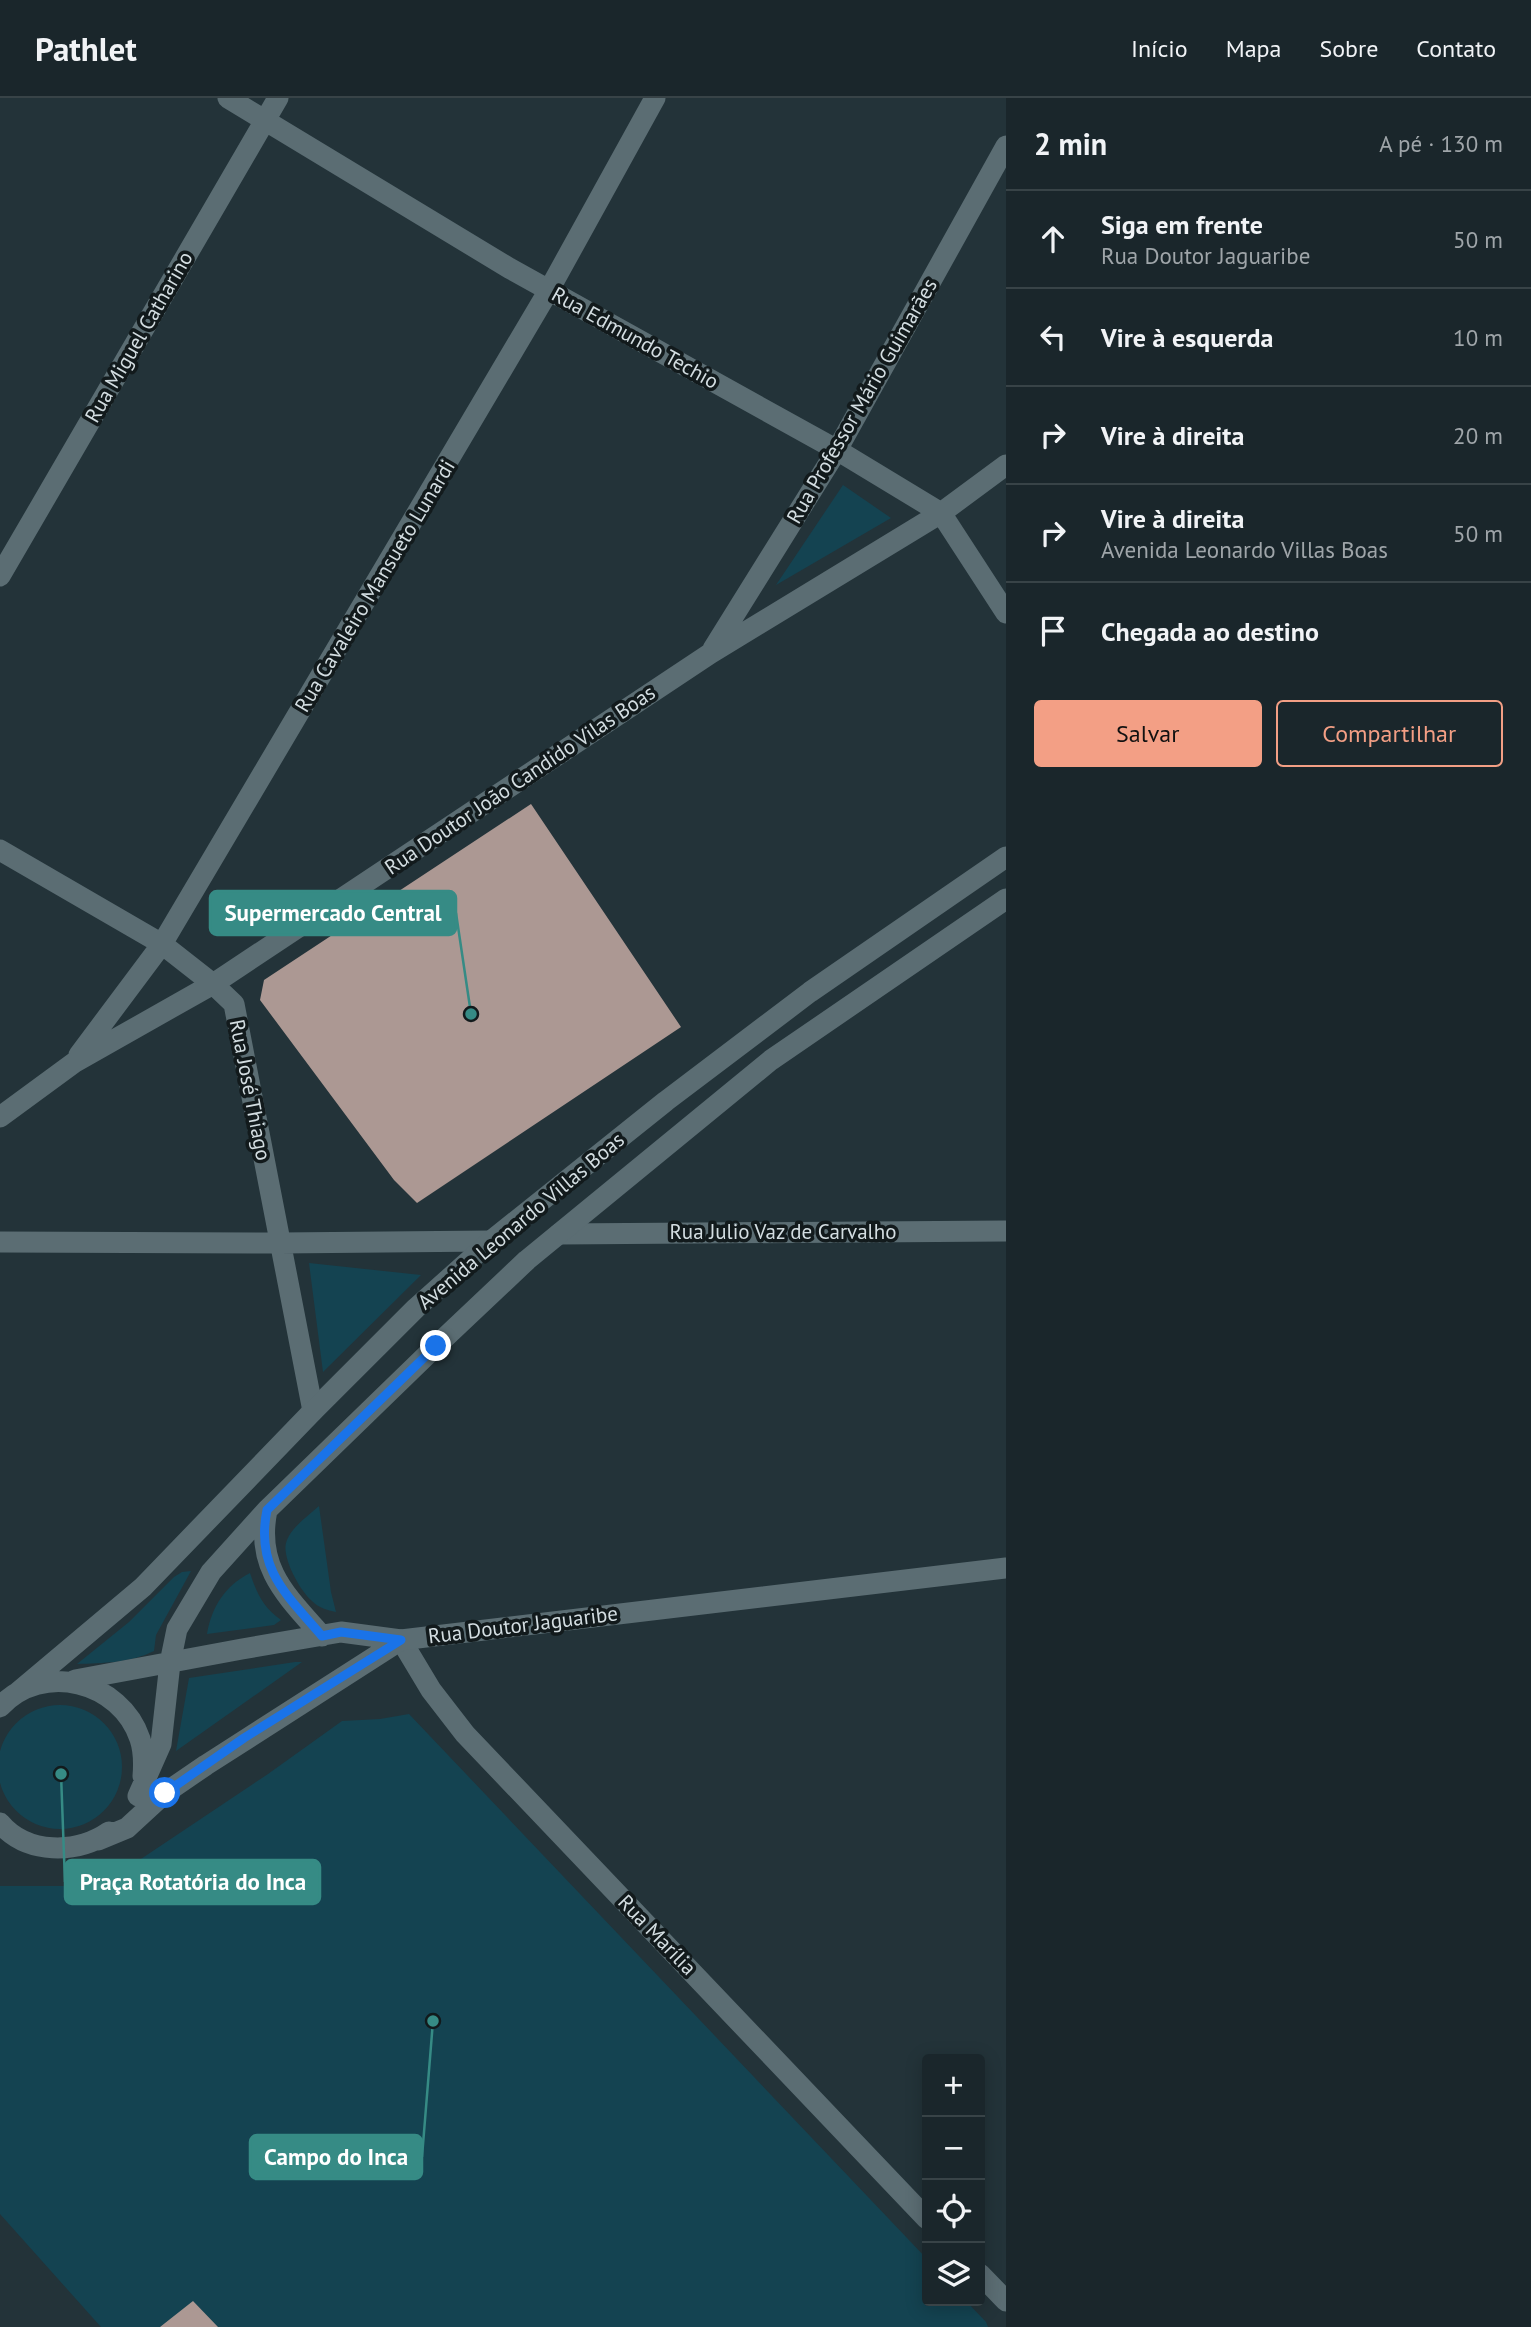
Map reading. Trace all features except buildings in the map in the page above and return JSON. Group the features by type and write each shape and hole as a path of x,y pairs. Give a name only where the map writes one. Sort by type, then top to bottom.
{"street":[{"name":"Rua Edmundo Techio","path":"228,98 549,290 837,450 940,513 1006,613"},
{"name":"Rua Miguel Catharino","path":"0,576 278,98"},
{"name":"Rua Cavaleiro Mansueto Lunardi","path":"75,1062 162,944 549,290 655,98"},
{"name":"Rua Professor Mário Guimarães","path":"711,653 837,450 1006,146"},
{"name":"Rua Doutor João Candido Vilas Boas","path":"0,1117 75,1062 213,984 711,653 940,513 1006,465"},
{"name":"Rua José Thiago","path":"0,850 162,944 234,1004 313,1411"},
{"name":"Avenida Leonardo Villas Boas","path":"5,1702 143,1587 416,1308 491,1241 666,1101 810,992 1006,857"},
{"name":"Avenida Leonardo Villas Boas","path":"138,1796 161,1744 170,1663 177,1629 211,1572 267,1510 527,1260 771,1060 1006,899"},
{"name":"Rua Julio Vaz de Carvalho","path":"559,1234 1006,1231"},
{"path":"0,1242 491,1241"},
{"path":"267,1510 264,1549 270,1569 282,1589 322,1636"},
{"name":"Rua Doutor Jaguaribe","path":"98,1840 127,1828 165,1793 216,1758 401,1640 1006,1568"},
{"path":"5,1702 42,1683 69,1681 341,1632 401,1640"},
{"name":"Rua Marília","path":"401,1640 431,1690 465,1734 922,2214"},
{"path":"5,1833 39,1846 60,1849 79,1846 98,1840 115,1828 129,1814 138,1796 143,1778 144,1758 141,1739 133,1722 120,1706 105,1694 88,1685 69,1681"},
{"path":"985,2279 1006,2301"}],"shaded area":[{"path":"843,485 891,518 776,585"},
{"path":"309,1263 421,1275 323,1372"},
{"path":"319,1506 336,1612 320,1607 307,1596 293,1574 285,1549 291,1532"},
{"path":"191,1571 156,1635 154,1651 126,1660 77,1664 129,1622 174,1577"},
{"path":"250,1573 261,1600 281,1620 274,1625 207,1634 212,1614 221,1598 233,1584"},
{"path":"302,1662 176,1751 189,1678"},
{"path":"60,1705 84,1710 104,1723 117,1743 122,1767 117,1791 104,1811 84,1824 60,1829 36,1824 16,1811 3,1791 -2,1767 3,1743 16,1723 36,1710"},
{"path":"409,1714 922,2254 922,2306 971,2306 988,2327 101,2327 0,2214 0,1886 71,1886 114,1877 342,1721"}],"place":[{"name":"Supermercado Central","path":"471,1014"},
{"name":"Praça Rotatória do Inca","path":"61,1774"},
{"name":"Campo do Inca","path":"433,2021"}],"route":[{"path":"165,1793 244,1738 401,1640 341,1632 322,1636 282,1589 270,1569 264,1549 264,1526 267,1510 436,1346"}]}
